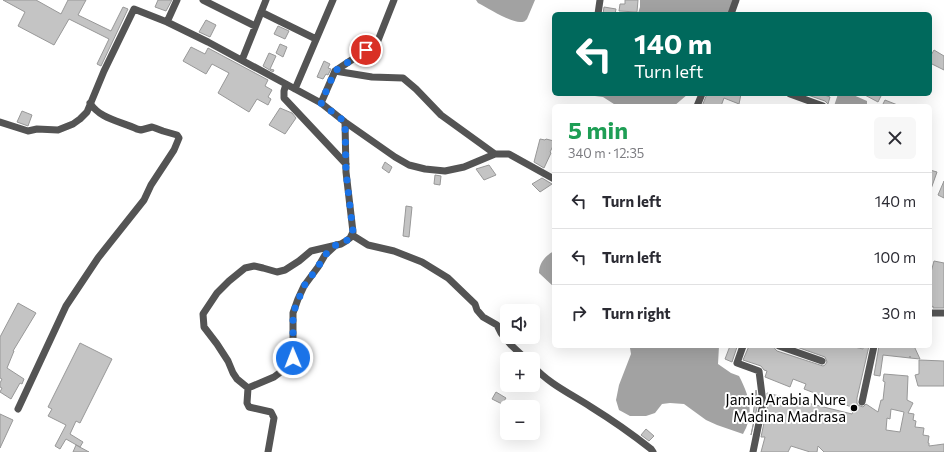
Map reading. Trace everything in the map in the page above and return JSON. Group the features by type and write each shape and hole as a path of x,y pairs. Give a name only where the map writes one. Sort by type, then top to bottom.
{"street":[{"path":"167,22 177,0"},
{"path":"203,0 255,26"},
{"path":"242,60 266,0"},
{"path":"295,89 333,0"},
{"path":"321,103 335,71 377,43 394,0"},
{"path":"598,12 600,0"},
{"path":"732,12 736,0"},
{"path":"0,122 28,131 37,129 58,130 73,124 80,119 86,112 134,9 167,22 242,60 321,103 345,122 409,165 426,169 445,170 464,166 495,154 509,154 552,179"},
{"path":"261,12 316,39"},
{"path":"335,71 372,77 403,78 441,114 495,154"},
{"path":"286,84 284,98 346,164"},
{"path":"796,96 818,104"},
{"path":"18,409 66,306 98,258 144,200 174,150 179,138 177,134 163,131 159,128 152,127 141,130 110,119 94,109 90,102"},
{"path":"248,388 237,379 228,361 204,327 202,320 203,314 218,293 244,268 254,266 277,272 285,270 299,261 311,250 346,241 352,236 353,232 346,164 345,122"},
{"path":"352,236 368,245 394,251 422,262 448,278 475,304 477,310 483,317 497,325 501,333 518,352"},
{"path":"248,388 274,377 282,371 293,358 293,313 298,299 304,286 325,255 337,244"},
{"path":"932,313 944,313"},
{"path":"742,348 737,363 759,372 763,403 753,452"},
{"path":"785,348 822,361"},
{"path":"862,402 874,348"},
{"path":"540,374 560,389 617,424 653,452"},
{"path":"248,388 247,403 249,406 271,412 274,418 268,452"}],"shaded area":[{"path":"476,0 535,0 527,19 524,22 517,22 500,15 478,3"},
{"path":"640,0 733,0 729,12 638,12"},
{"path":"595,96 686,96 676,104 614,104 603,97"},
{"path":"837,96 856,96 867,101 867,104 835,104"},
{"path":"552,252 552,285 539,273 543,260"},
{"path":"630,348 719,348 718,364 731,373 739,376 748,397 750,412 747,427 743,434 706,420 684,404 662,404 655,413 646,416 630,416 619,410 616,400 619,385 631,354"}],"building":[{"path":"3,0 36,0 61,14 68,0 86,0 78,15 111,31 123,7 128,9 101,66 97,64 109,39 69,19 54,45 18,26 25,12"},
{"path":"158,0 172,0 166,11 155,7"},
{"path":"625,0 638,0 637,12 619,11 620,4 625,4"},
{"path":"604,7 616,9 615,12 603,12"},
{"path":"206,20 216,25 210,37 199,32"},
{"path":"278,26 289,31 285,39 274,34"},
{"path":"280,44 287,47 283,57 276,53"},
{"path":"191,47 205,54 208,48 268,80 265,86 272,90 268,97 271,99 268,105 257,99 249,112 218,93 229,73 212,64 206,74 183,61"},
{"path":"934,50 944,56 944,70 932,64 932,54"},
{"path":"269,53 276,56 270,69 274,70 273,72 263,66"},
{"path":"324,61 330,64 328,68 331,69 328,75 326,74 323,79 317,77"},
{"path":"706,96 741,96 739,104 724,98 722,104 703,104"},
{"path":"811,96 830,97 828,104 825,101"},
{"path":"867,96 881,96 878,102"},
{"path":"885,100 895,104 883,104"},
{"path":"280,108 292,113 296,118 285,134 269,125"},
{"path":"22,111 32,115 28,126 17,122"},
{"path":"540,139 552,140 551,153 544,168 534,162"},
{"path":"385,162 392,167 389,173 382,168"},
{"path":"489,165 496,175 484,180 476,169"},
{"path":"932,171 937,172 932,186"},
{"path":"435,175 441,176 440,185 434,184"},
{"path":"542,178 552,184 540,192 532,184"},
{"path":"944,181 944,198 938,195"},
{"path":"406,206 412,207 409,237 403,236"},
{"path":"934,261 944,263 944,308 933,308 933,306 932,307 932,268"},
{"path":"18,303 36,313 13,351 7,368 24,379 11,399 0,392 2,388 0,387 0,383 2,379 0,378 0,337"},
{"path":"80,343 112,359 80,423 76,421 70,434 83,442 80,447 66,439 60,449 55,446 66,425 48,416 52,409 48,407"},
{"path":"729,348 737,348 732,362 725,359"},
{"path":"748,348 775,348 777,351 823,366 827,362 825,357 800,348 869,348 857,398 858,405 863,407 866,404 878,412 881,400 883,400 885,382 883,381 884,374 908,376 907,400 913,403 908,413 914,414 913,420 916,421 915,427 924,428 923,435 929,436 929,446 944,444 944,452 824,452 818,446 817,452 810,452 791,446 788,452 761,452 765,437 761,437 768,404 767,393 852,414 854,408 804,389 806,384 793,379 790,387 765,377 767,371 761,366 743,360","holes":["891,409 904,412 900,432 886,430 887,418 890,419"]},
{"path":"879,348 915,348 920,359 883,355 880,376 874,375"},
{"path":"919,360 944,361 944,386 918,386 915,375 919,374"},
{"path":"756,390 758,403 751,435 755,416 753,416"},
{"path":"496,392 506,398 505,400 500,400 500,403 492,399"},
{"path":"0,414 13,420 0,448"},
{"path":"646,429 654,436 649,441 641,435"},
{"path":"76,445 89,452 73,452"}],"place":[{"name":"Jamia Arabia Nure Madina Madrasa","path":"854,408"}],"route":[{"path":"293,358 293,313 304,286 325,255 337,244 341,244 350,238 353,232 346,172 345,122 321,103 335,71 366,50"}]}
